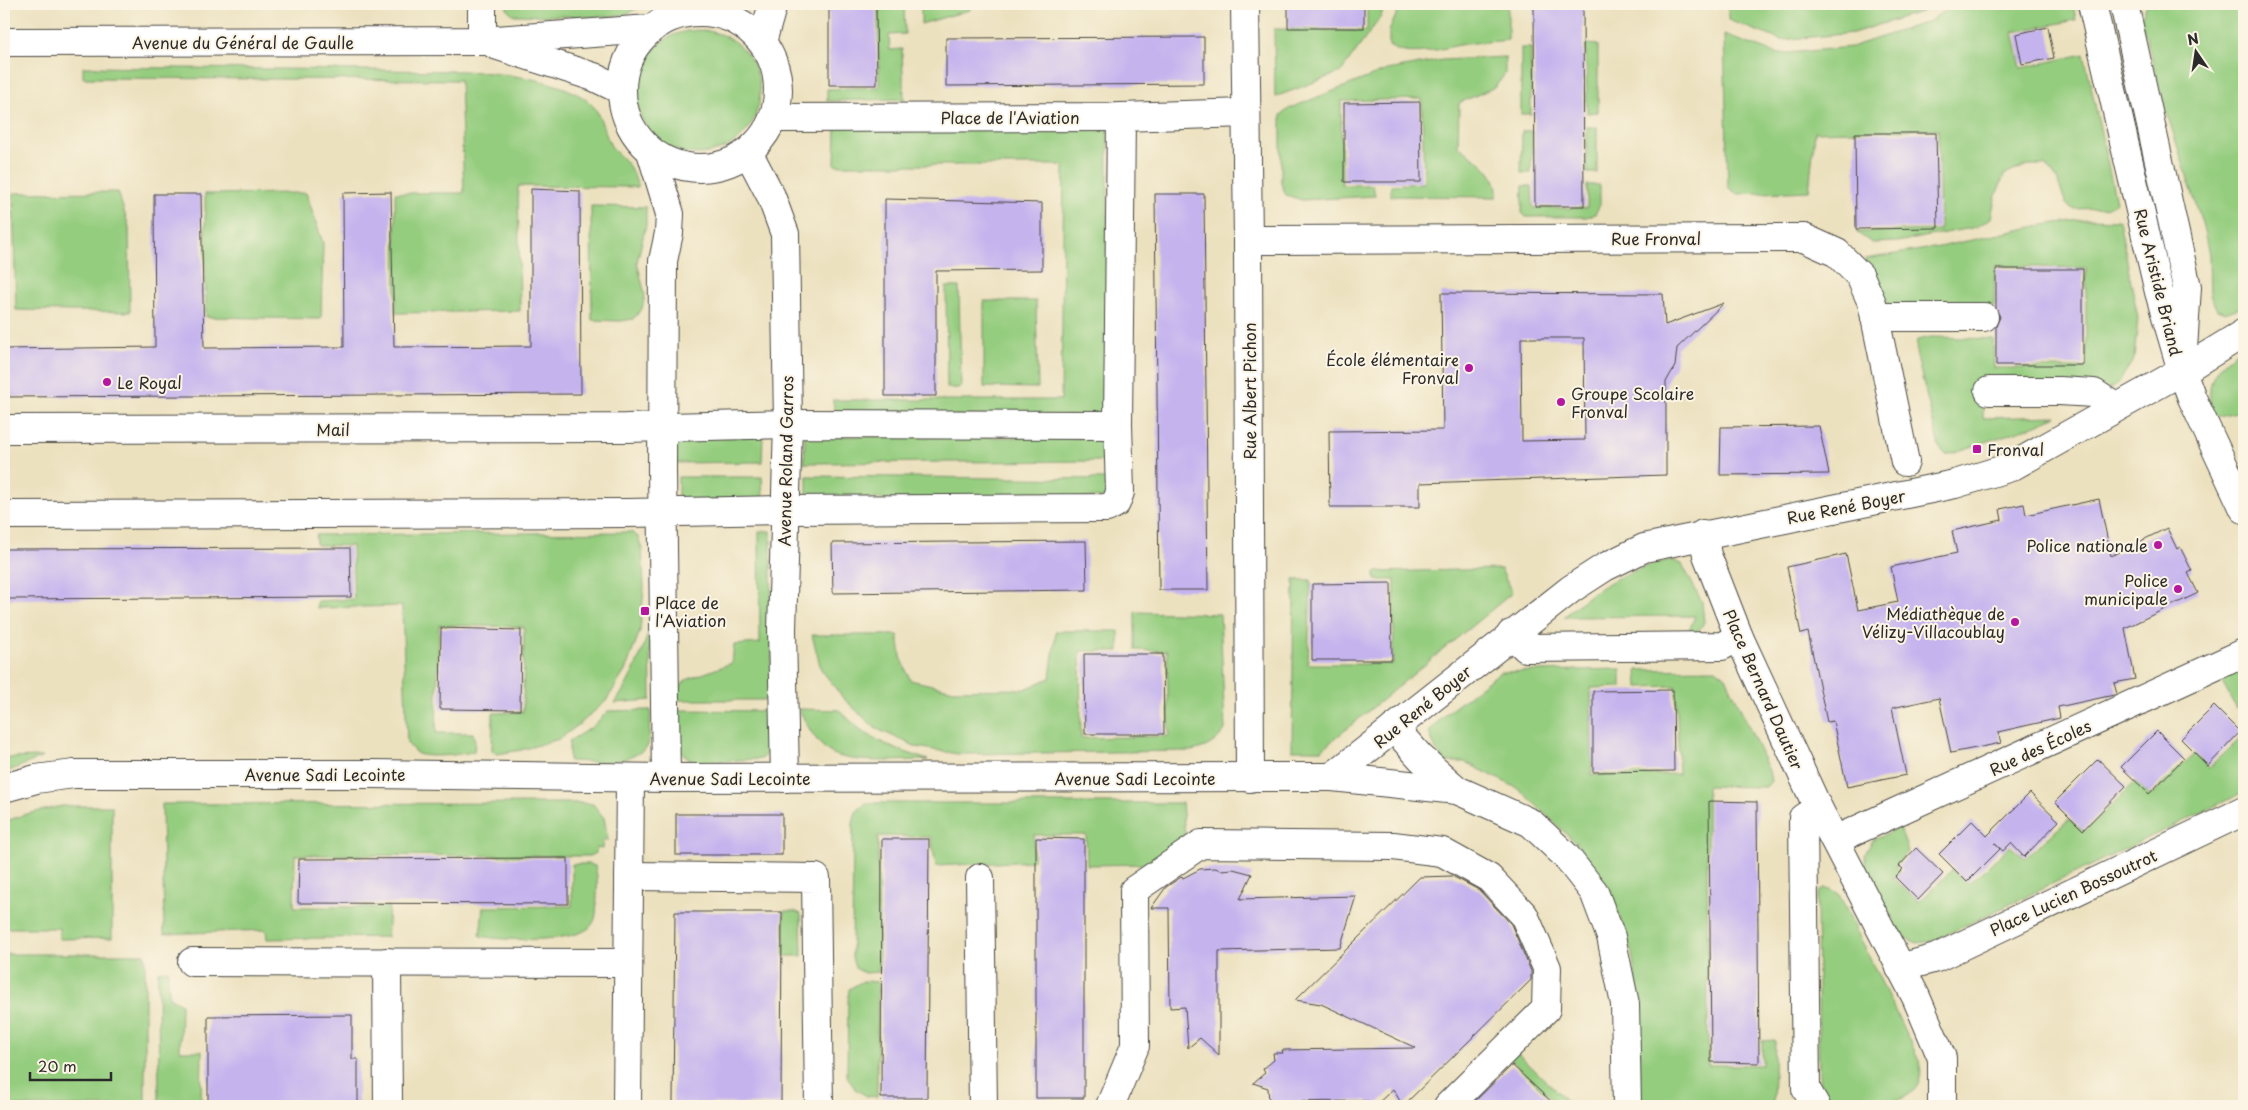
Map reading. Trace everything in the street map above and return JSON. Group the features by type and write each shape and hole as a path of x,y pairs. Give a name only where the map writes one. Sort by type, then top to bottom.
{"street":[{"path":"482,4 482,41"},
{"path":"762,42 773,4"},
{"name":"Rue Albert Pichon","path":"1245,4 1250,778"},
{"name":"Rue Aristide Briand","path":"2092,4 2159,292 2182,370"},
{"name":"Rue Aristide Briand","path":"2124,4 2187,287 2182,370"},
{"path":"736,11 747,27 762,42 772,59 778,78 778,98 774,118 763,137 748,152 730,163 710,168 689,168 669,163 650,152 640,142 629,124 622,104 621,90 623,72 629,56 650,29 664,20 688,13 736,11"},
{"name":"Avenue du Général de Gaulle","path":"4,42 482,41 650,29"},
{"name":"Avenue du Général de Gaulle","path":"482,41 594,77 621,90"},
{"name":"Place de l'Aviation","path":"774,118 1121,117 1246,113"},
{"path":"4,515 1107,508 1116,502 1120,492 1118,425 1121,117"},
{"path":"650,152 670,214 664,261 662,512 666,778"},
{"name":"Avenue Roland Garros","path":"748,152 772,196 785,234 788,424 784,510 782,640 784,778"},
{"name":"Rue Fronval","path":"1248,240 1804,238 1836,253 1860,276 1872,302 1905,462"},
{"path":"1875,317 1984,317"},
{"name":"Rue René Boyer","path":"1332,777 1511,634 1571,589 1605,567 1644,548 1703,534 1955,484 2011,467 2244,333"},
{"path":"2182,370 2192,398 2244,509"},
{"path":"1989,391 2094,393 2115,407"},
{"name":"Mail","path":"4,430 663,427 788,424 1118,425"},
{"name":"Place Bernard Dautier","path":"1703,534 1707,555 1739,637 1818,808 1835,840"},
{"path":"1511,634 1526,648 1722,646 1739,637"},
{"name":"Rue des Écoles","path":"1835,840 2244,653"},
{"name":"Avenue Sadi Lecointe","path":"1394,728 1421,758 1457,790 1530,823 1565,855 1594,892 1611,937 1625,1004 1627,1106"},
{"name":"Avenue Sadi Lecointe","path":"4,788 36,779 74,774 372,763 630,778 1332,777 1457,790"},
{"path":"627,1106 630,778"},
{"path":"1816,1106 1806,1089 1803,818 1818,808"},
{"name":"Place Lucien Bossoutrot","path":"1900,968 1936,958 2244,811"},
{"path":"1835,840 1916,997 1942,1058 1942,1106"},
{"path":"1110,1106 1135,1046 1134,890 1200,844 1393,846 1442,852 1489,878 1524,916 1547,968 1546,1009 1448,1106"},
{"path":"629,876 816,878 819,1106"},
{"path":"980,878 983,1106"},
{"path":"192,962 628,963"},
{"path":"387,962 388,1106"}],"green space":[{"path":"507,4 647,4 624,15 607,17 514,15 507,9"},
{"path":"878,4 904,4 905,34 889,35 890,50 902,49 904,99 827,101 827,89 879,87"},
{"path":"921,4 970,4 970,10 921,24"},
{"path":"1367,4 1386,4 1380,18 1341,72 1275,97 1274,29 1367,31"},
{"path":"1401,4 1508,4 1508,40 1465,44 1416,53 1397,50 1389,46 1389,31"},
{"path":"1728,4 1933,4 1923,11 1853,33 1781,40 1728,20"},
{"path":"1953,4 2073,4 2076,20 2013,32 2021,68 2084,54 2116,202 2106,208 2073,209 2066,204 2057,179 2046,165 2028,165 2004,175 1995,198 1991,218 1977,227 1897,242 1872,243 1856,232 1940,230 1938,129 1815,132 1809,191 1737,194 1728,187 1724,35 1778,54 1851,47 1930,21"},
{"path":"2147,4 2214,4 2244,8 2244,306 2225,313 2217,310 2210,295 2209,254 2202,223 2163,101 2141,19"},
{"path":"698,30 722,35 742,48 755,68 760,92 755,116 742,136 722,149 698,154 674,149 654,136 641,116 636,92 641,68 654,48 674,35"},
{"path":"1586,44 1598,45 1598,112 1587,113"},
{"path":"1521,48 1531,48 1531,114 1521,114"},
{"path":"1505,57 1505,74 1495,87 1459,103 1458,146 1479,161 1491,173 1497,188 1497,197 1391,196 1391,185 1424,183 1422,99 1341,101 1342,185 1373,185 1375,196 1302,200 1286,195 1281,183 1281,115 1290,108 1387,70 1442,60"},
{"path":"83,67 464,71 533,79 569,90 583,97 594,107 611,146 629,166 638,187 518,186 520,311 396,313 395,193 464,193 460,80 83,78"},
{"path":"836,125 1108,126 1107,416 835,415 833,400 1061,400 1064,165 835,165"},
{"path":"1587,127 1597,127 1597,173 1587,173"},
{"path":"1522,131 1532,131 1531,173 1521,173"},
{"path":"1587,185 1600,185 1600,205 1595,214 1586,217 1526,217 1522,213 1523,186 1532,186 1533,208 1587,208"},
{"path":"118,192 129,227 130,312 16,310 13,193"},
{"path":"306,193 323,243 321,319 206,317 205,194"},
{"path":"591,206 646,207 646,225 637,262 645,295 642,309 633,319 621,321 592,320"},
{"path":"2087,219 2119,220 2138,318 2134,359 2117,385 2082,403 1983,399 1983,418 2057,416 2034,426 1946,455 1939,447 1916,353 1917,340 1931,337 1993,339 1994,368 2086,368 2086,268 1995,266 1994,307 1885,304 1865,259 1939,247 2042,225"},
{"path":"946,287 959,287 961,388 947,388"},
{"path":"984,301 1036,301 1038,388 984,387"},
{"path":"2244,347 2244,410 2215,417 2210,394 2214,376 2226,361"},
{"path":"763,436 762,462 676,463 674,437"},
{"path":"805,436 1104,438 1104,461 804,463"},
{"path":"807,476 1106,479 1107,498 807,499"},
{"path":"678,477 762,477 763,500 678,501"},
{"path":"759,531 771,531 772,700 678,700 677,691 686,680 732,663 734,645 760,643"},
{"path":"631,532 638,537 642,549 644,588 640,631 625,671 606,701 581,723 559,739 521,750 497,754 492,751 493,713 523,712 524,627 439,625 436,733 473,733 475,742 474,751 446,756 430,756 418,754 407,743 402,606 317,608 317,601 354,599 352,546 316,545 316,535"},
{"path":"1670,560 1682,564 1702,602 1704,622 1698,632 1688,633 1695,616 1564,617 1588,596 1626,574"},
{"path":"1501,569 1512,593 1321,750 1292,750 1294,580 1311,580 1308,664 1393,664 1395,580 1375,580 1375,572"},
{"path":"1135,612 1220,614 1225,730 1210,744 1191,751 958,754 917,747 875,728 843,698 821,669 812,635 898,635 901,657 910,680 954,690 1025,689 1050,678 1056,631 1119,631 1119,651 1080,651 1081,738 1169,736 1167,651 1135,650"},
{"path":"650,628 651,700 615,703 636,667"},
{"path":"2244,667 2244,702 2237,709 2220,678"},
{"path":"1621,669 1621,687 1591,688 1592,775 1679,774 1676,686 1638,687 1637,670 1716,669 1726,677 1769,771 1771,781 1766,787 1707,786 1708,1065 1762,1065 1762,1041 1775,1040 1773,1106 1638,1106 1641,1014 1632,953 1610,889 1575,842 1519,789 1465,762 1446,762 1436,750 1429,732 1443,716 1500,672"},
{"path":"799,709 839,710 863,732 893,748 928,760 876,761 836,755 828,751 819,742"},
{"path":"651,710 648,746 640,752 621,760 569,761 569,741 592,727 608,711"},
{"path":"676,710 772,711 773,737 770,749 761,759 699,762 690,760 679,750"},
{"path":"2244,735 2244,792 1933,941 1917,943 1906,938 1897,927 1865,866 1865,854 1873,840 1900,827 1908,852 1895,866 1899,871 1893,878 1919,902 1952,870 1968,884 2010,846 2025,858 2069,819 2084,832 2135,782 2150,796 2194,754 2209,768"},
{"path":"43,757 4,773 4,758"},
{"path":"866,803 1182,803 1185,836 1152,864 1087,865 1086,835 1034,835 1033,861 936,866 931,837 878,836 879,972 865,973 855,968 852,957 853,824 856,812"},
{"path":"162,804 593,804 604,818 608,840 603,840 602,849 597,848 596,853 589,856 295,855 294,907 389,907 387,937 267,939 266,930 164,934"},
{"path":"62,806 112,806 112,938 59,939 59,928 4,928 4,822 23,815"},
{"path":"572,864 595,866 597,874 596,912 591,926 583,932 556,938 521,940 480,936 483,907 572,906"},
{"path":"1824,888 1831,889 1839,894 1920,1063 1920,1078 1915,1089 1906,1096 1894,1101 1880,1103 1837,1103 1827,1095 1823,1088 1819,1075 1817,899 1819,892"},
{"path":"784,911 794,911 801,914 802,956 784,956"},
{"path":"4,954 145,954 145,1106 4,1106"},
{"path":"168,970 169,997 181,1004 180,1051 202,1051 201,1106 159,1106 158,971"},
{"path":"863,981 878,982 877,1097 867,1096 855,1089 847,1076 849,989"},
{"path":"1513,1049 1572,1106 1559,1106 1506,1055"}],"building":[{"path":"829,4 876,4 877,85 829,85"},
{"path":"1288,4 1364,4 1364,28 1288,28"},
{"path":"1534,4 1583,4 1584,206 1535,206"},
{"path":"2048,27 2054,58 2022,64 2016,34"},
{"path":"1204,37 1204,84 946,86 946,38"},
{"path":"1420,102 1421,182 1344,182 1344,103"},
{"path":"1855,133 1936,133 1938,228 1856,229"},
{"path":"531,189 580,191 581,394 4,397 4,349 155,347 154,194 201,194 204,348 344,347 343,193 391,192 394,347 531,346"},
{"path":"1155,194 1204,194 1208,590 1159,590"},
{"path":"885,199 1042,203 1042,270 936,271 936,396 885,396"},
{"path":"1996,269 2083,269 2083,365 1996,365 1996,326 2000,317 1996,308"},
{"path":"1441,293 1663,294 1665,325 1724,303 1677,348 1675,366 1666,382 1666,475 1420,483 1420,507 1330,507 1329,431 1443,430","holes":["1521,338 1584,338 1585,440 1522,441"]},
{"path":"1819,426 1829,474 1720,475 1721,427"},
{"path":"2099,499 2111,556 2167,528 2177,549 2180,547 2192,571 2188,573 2198,593 2125,628 2135,679 2114,683 2117,694 2058,707 2060,718 1998,732 2001,743 1951,753 1939,698 1892,708 1906,775 1847,787 1833,721 1827,722 1808,632 1801,634 1787,567 1846,554 1858,610 1898,602 1891,567 1957,553 1952,531 2002,520 2000,509 2024,504 2026,515"},
{"path":"1086,541 1087,590 833,593 832,543"},
{"path":"350,548 351,597 4,599 4,549"},
{"path":"1391,583 1392,660 1312,660 1312,584"},
{"path":"441,628 521,630 520,710 440,709"},
{"path":"1084,654 1163,654 1164,734 1085,734"},
{"path":"1673,690 1674,771 1593,772 1593,691"},
{"path":"2214,706 2240,732 2208,766 2181,739"},
{"path":"2157,731 2184,758 2149,794 2121,767"},
{"path":"2098,759 2126,786 2083,830 2055,802"},
{"path":"2030,793 2059,821 2024,857 2011,843 2003,851 1994,843 2000,849 1967,882 1939,854 1972,821 1987,836"},
{"path":"1709,801 1757,802 1759,1063 1711,1062"},
{"path":"676,814 782,814 782,855 676,855"},
{"path":"1036,838 1084,839 1084,1098 1036,1098"},
{"path":"882,839 929,839 927,1098 881,1098"},
{"path":"1916,848 1943,874 1918,900 1895,877 1903,869 1899,866"},
{"path":"568,858 568,904 298,903 299,859"},
{"path":"1215,868 1221,870 1233,869 1252,874 1240,899 1356,896 1340,948 1219,951 1219,1055 1200,1038 1188,1048 1185,1007 1170,1008 1169,908 1151,908 1166,887 1181,877 1183,878 1200,869"},
{"path":"1452,876 1479,890 1511,924 1531,971 1531,980 1403,1106 1393,1089 1375,1106 1370,1106 1368,1101 1269,1102 1268,1088 1253,1083 1265,1073 1263,1069 1274,1060 1273,1053 1283,1053 1282,1050 1416,1048 1321,1004 1295,1000 1420,877"},
{"path":"675,912 782,912 781,1104 673,1103"},
{"path":"352,1015 352,1059 358,1059 358,1106 208,1106 208,1016"},
{"path":"1512,1065 1556,1106 1470,1106"}],"place":[{"name":"École élémentaire Fronval","path":"1469,368"},
{"name":"Le Royal","path":"107,382"},
{"name":"Groupe Scolaire Fronval","path":"1561,402"},
{"name":"Fronval","path":"1977,449"},
{"name":"Police nationale","path":"2158,545"},
{"name":"Police municipale","path":"2178,589"},
{"name":"Place de l'Aviation","path":"645,611"},
{"name":"Médiathèque de Vélizy-Villacoublay","path":"2015,622"}]}
